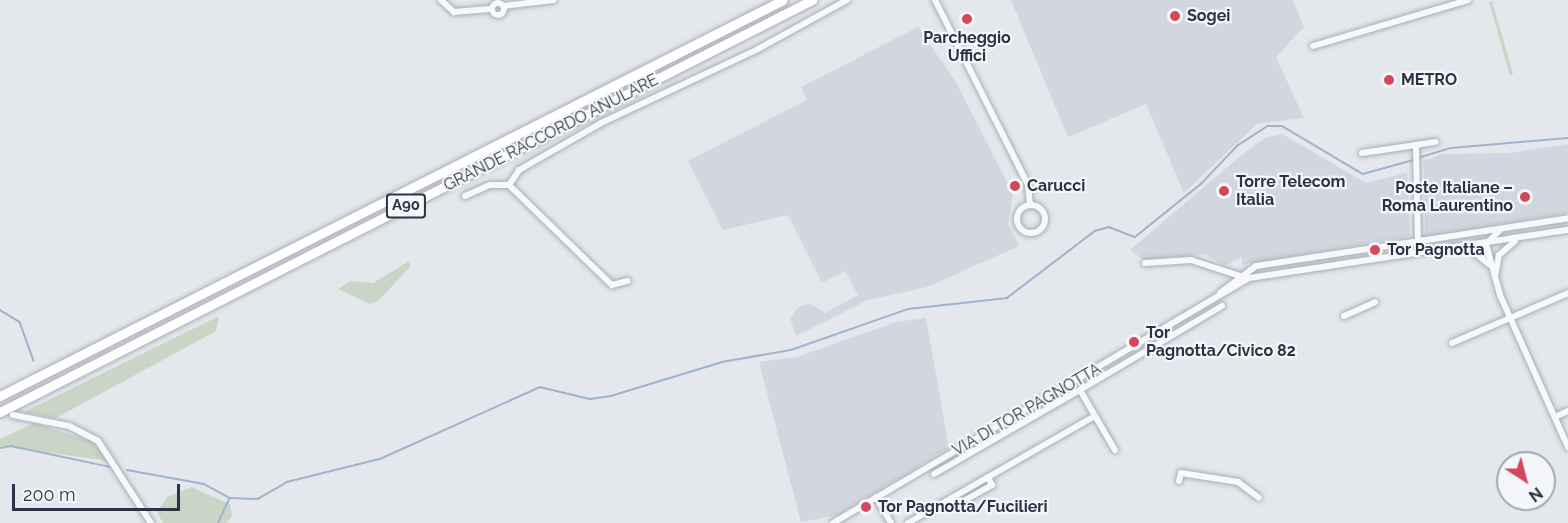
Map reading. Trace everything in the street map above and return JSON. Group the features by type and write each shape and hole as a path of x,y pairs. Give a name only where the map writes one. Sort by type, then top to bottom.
{"highway":[{"name":"GRANDE RACCORDO ANULARE","path":"0,396 783,0"},
{"name":"GRANDE RACCORDO ANULARE","path":"0,412 812,0"}],"street":[{"path":"441,0 454,12 503,8 554,0"},
{"path":"509,185 519,170 601,123 758,50 847,0"},
{"path":"935,0 1028,185 1030,205"},
{"path":"1313,46 1468,0"},
{"path":"1362,153 1436,142"},
{"path":"1416,145 1418,250"},
{"path":"465,196 490,185 509,185 612,285 627,280"},
{"path":"1030,205 1041,210 1045,219 1032,233 1021,229 1017,220 1020,209 1030,205"},
{"name":"VIA DI TOR PAGNOTTA","path":"1220,294 1238,275 1256,266 1568,218"},
{"name":"VIA DI TOR PAGNOTTA","path":"1486,244 1504,229"},
{"name":"VIA DI TOR PAGNOTTA","path":"833,523 1249,278 1418,250 1435,254 1568,230"},
{"path":"1494,279 1499,255 1518,239"},
{"path":"1486,244 1494,279 1568,447"},
{"path":"1469,248 1491,267"},
{"path":"1145,263 1191,260 1249,278"},
{"path":"1452,343 1568,293"},
{"path":"1344,316 1346,319 1375,302"},
{"path":"934,474 1222,306"},
{"path":"1080,390 1115,450"},
{"path":"1555,417 1568,411"},
{"path":"13,415 69,426 98,441 152,523"},
{"path":"908,523 1095,416"},
{"path":"1179,481 1181,472 1238,482 1259,498"},
{"path":"967,499 993,485 988,477"},
{"path":"876,497 891,523"}],"shaded area":[{"name":"Sogei","path":"1011,0 1293,0 1304,27 1276,57 1304,118 1257,124 1184,193 1146,104 1068,137"},
{"path":"918,27 957,84 1013,194 1008,224 1019,246 927,287 868,300 796,336 790,318 797,308 809,303 825,313 858,295 845,271 822,283 788,215 723,230 688,161 807,100 801,87"},
{"path":"1282,134 1366,183 1407,173 1410,236 1242,265 1242,257 1225,266 1205,254 1144,260 1130,250 1244,153 1267,137"},
{"path":"1568,144 1568,213 1425,236 1424,161 1442,154 1510,153"},
{"path":"926,318 949,448 838,515 801,522 759,362 797,357 896,322"}],"green space":[{"path":"1492,1 1513,74 1510,75 1489,2"},
{"path":"409,261 410,267 378,301 370,304 338,289 351,281 373,283"},
{"path":"219,316 216,331 56,418 24,412"},
{"path":"34,423 91,441 109,461 0,446 0,439"},
{"path":"191,487 230,504 232,516 226,523 163,523 157,512 167,497"}],"waterway":[{"path":"127,470 204,484 230,498 258,499 287,482 380,459 540,387 590,399 611,396 722,362 791,350 908,309 1007,298 1095,231 1109,227 1135,237 1201,184 1237,146 1268,126 1282,126 1363,174 1414,160"},
{"path":"1418,158 1451,148 1568,138"},
{"path":"0,310 20,322 34,361"},
{"path":"0,448 11,446 111,467"},
{"path":"218,523 229,499"}],"place":[{"name":"Sogei","path":"1175,16"},
{"name":"Parcheggio Uffici","path":"967,19"},
{"name":"METRO","path":"1389,80"},
{"name":"Carucci","path":"1015,186"},
{"name":"Torre Telecom Italia","path":"1224,191"},
{"name":"Poste Italiane – Roma Laurentino","path":"1525,197"},
{"name":"Tor Pagnotta","path":"1375,250"},
{"name":"Tor Pagnotta/Civico 82","path":"1134,342"},
{"name":"Tor Pagnotta/Fucilieri","path":"866,507"}]}
